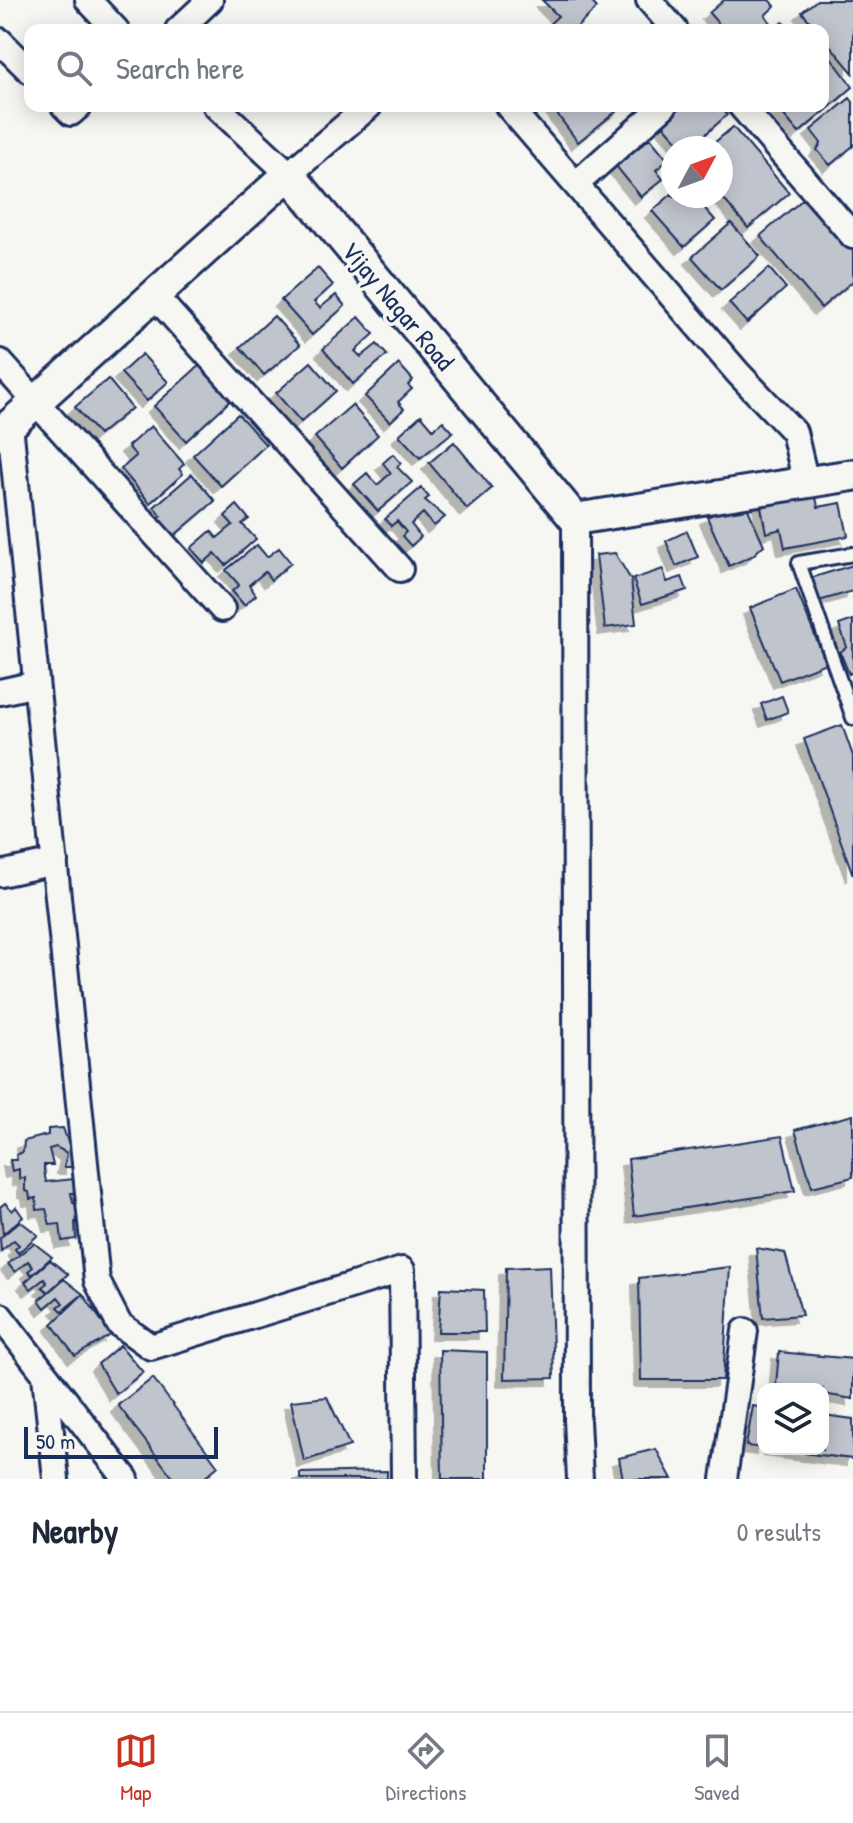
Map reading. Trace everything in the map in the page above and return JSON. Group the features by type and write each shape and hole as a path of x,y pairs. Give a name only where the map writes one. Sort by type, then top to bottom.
{"street":[{"path":"88,0 110,24"},
{"path":"184,24 210,0"},
{"path":"649,0 670,24"},
{"path":"0,41 24,65"},
{"path":"222,112 289,174"},
{"path":"362,112 5,429 36,684 97,1281 119,1324 151,1347 402,1270 404,1479"},
{"path":"513,112 794,432 806,483"},
{"path":"576,184 657,112"},
{"path":"746,112 853,236"},
{"name":"Vijay Nagar Road","path":"289,174 575,519"},
{"path":"154,295 400,569"},
{"path":"0,362 222,609"},
{"path":"580,1479 577,1420 575,519 853,475"},
{"path":"0,692 36,684"},
{"path":"0,874 55,862"},
{"path":"0,1316 126,1479"},
{"path":"724,1479 745,1331"},
{"path":"45,1376 56,1479"}],"lane":[{"path":"853,554 799,563 853,718"}],"building":[{"path":"542,0 590,0 597,8 580,24 549,24 558,16"},
{"path":"724,0 769,0 775,6 765,15 772,24 719,24 709,13"},
{"path":"817,0 853,0 853,73 829,44 829,24 812,24 802,12"},
{"path":"829,57 853,87 829,107"},
{"path":"850,98 853,102 853,146 830,165 817,150 821,143 811,130"},
{"path":"556,112 616,112 578,142"},
{"path":"675,112 725,112 727,115 703,136 673,136 662,123"},
{"path":"781,112 824,112 799,133"},
{"path":"733,127 789,193 748,228 731,208 733,136 722,136"},
{"path":"650,138 661,151 661,166 656,170 661,181 641,197 616,166"},
{"path":"809,194 853,245 853,281 821,308 760,236"},
{"path":"661,203 661,208 704,208 715,220 684,247 652,211"},
{"path":"731,223 760,256 721,290 692,257"},
{"path":"318,268 333,285 314,302 320,308 336,295 345,306 312,335 281,300"},
{"path":"769,268 786,288 747,323 729,303"},
{"path":"274,316 300,345 264,375 240,347"},
{"path":"359,317 374,334 355,351 361,357 377,344 387,355 353,384 323,349"},
{"path":"142,354 168,382 147,401 121,373"},
{"path":"311,362 336,391 301,422 276,393"},
{"path":"201,364 232,399 186,441 154,406"},
{"path":"399,364 413,380 408,385 412,389 398,402 404,409 390,422 365,396"},
{"path":"108,379 132,408 99,435 75,407"},
{"path":"352,405 378,435 342,468 315,437"},
{"path":"238,414 266,445 221,486 193,455"},
{"path":"421,415 433,429 443,421 453,432 420,458 399,435"},
{"path":"151,426 184,464 179,469 183,474 150,503 121,469 136,456 128,446"},
{"path":"454,442 492,488 467,509 429,463"},
{"path":"393,454 401,463 397,467 412,482 378,511 354,484 367,473 377,485 391,473 383,463"},
{"path":"192,474 215,501 169,540 154,522 161,516 154,507"},
{"path":"421,488 429,497 425,500 445,517 434,526 423,513 411,524 421,537 411,546 402,536 406,532 397,521 391,526 385,519"},
{"path":"815,492 818,507 841,503 848,536 785,548 781,529 766,533 760,502"},
{"path":"744,500 764,545 752,556 729,566 707,517"},
{"path":"237,505 249,519 242,524 256,539 226,565 215,553 204,563 191,548 211,531 217,538 233,525 225,516"},
{"path":"687,531 698,557 676,566 666,541"},
{"path":"257,545 267,557 279,548 291,563 271,580 265,572 249,585 256,595 244,605 232,591 239,585 226,570"},
{"path":"615,553 631,580 636,624 605,628 596,555"},
{"path":"853,565 853,591 819,601 811,578"},
{"path":"663,569 667,582 682,577 687,590 642,604 633,579"},
{"path":"796,589 826,663 780,681 750,608"},
{"path":"853,620 853,672 849,674 840,652 847,647 839,625"},
{"path":"782,696 788,712 767,720 761,704"},
{"path":"842,725 853,756 853,875 804,739"},
{"path":"853,1115 853,1177 812,1187 795,1130"},
{"path":"63,1128 69,1145 72,1144 72,1167 64,1167 67,1153 56,1147 49,1149 53,1165 44,1165 46,1182 74,1179 76,1193 71,1193 73,1203 78,1204 80,1221 75,1222 76,1239 62,1241 60,1224 50,1225 46,1209 37,1210 36,1198 30,1199 29,1192 25,1191 25,1178 19,1179 19,1169 12,1171 10,1160 17,1160 16,1155 23,1152 24,1141 48,1135 48,1129"},
{"path":"782,1136 795,1191 634,1216 628,1159"},
{"path":"5,1203 12,1211 16,1207 23,1217 3,1234 0,1207"},
{"path":"20,1221 38,1235 18,1253 15,1249 19,1245 14,1240 1,1251 0,1238"},
{"path":"34,1243 52,1257 32,1275 28,1271 33,1267 28,1261 15,1272 8,1264"},
{"path":"756,1248 785,1253 802,1315 763,1318"},
{"path":"50,1260 68,1274 48,1292 42,1287 47,1283 44,1279 31,1289 25,1282"},
{"path":"550,1266 554,1378 504,1379 506,1268"},
{"path":"730,1267 723,1380 641,1380 639,1278"},
{"path":"64,1279 83,1294 62,1311 58,1307 63,1303 58,1297 45,1308 39,1300"},
{"path":"441,1288 484,1290 485,1332 438,1332"},
{"path":"83,1294 111,1335 75,1356 52,1324"},
{"path":"120,1345 143,1372 116,1394 98,1364"},
{"path":"440,1350 487,1352 487,1479 442,1479"},
{"path":"779,1352 853,1359 853,1399 829,1395 829,1383 776,1383"},
{"path":"153,1378 218,1466 203,1479 174,1479 118,1405"},
{"path":"327,1397 350,1446 304,1461 291,1401"},
{"path":"753,1406 757,1407 757,1447 746,1446"},
{"path":"829,1416 853,1419 853,1459 819,1455 829,1455"},
{"path":"656,1449 672,1479 623,1479 619,1458"},
{"path":"387,1471 387,1479 300,1479 300,1473"}]}
